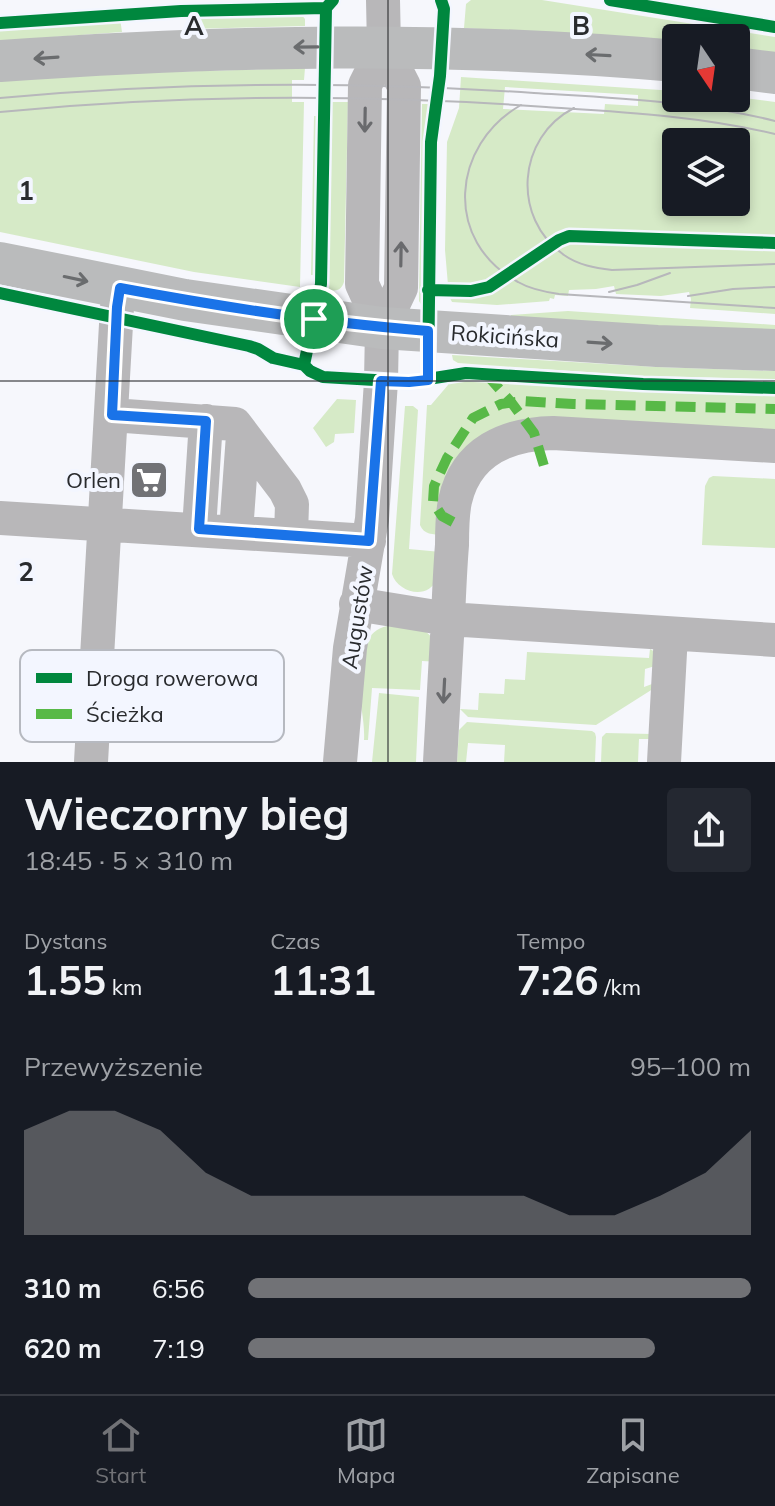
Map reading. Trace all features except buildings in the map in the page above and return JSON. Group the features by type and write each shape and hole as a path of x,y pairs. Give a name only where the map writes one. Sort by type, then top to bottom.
{"main road":[{"path":"0,61 312,46 472,48 662,60"},
{"path":"750,70 775,73"},
{"name":"Rokicińska","path":"0,263 185,300 382,328 657,346 775,350"}],"street":[{"name":"Augustów","path":"340,762 350,648 369,541 382,376 382,328 362,284 365,85 384,47 383,0"},
{"path":"98,650 120,288"},
{"path":"112,415 235,424 285,490 292,504 291,536"},
{"path":"199,529 206,421"},
{"path":"440,762 453,518 459,488 477,460 503,441 519,435 553,433 775,446"},
{"path":"236,532 243,435"},
{"path":"0,518 369,541"},
{"path":"356,604 448,619 775,640"},
{"path":"664,762 671,634"},
{"path":"91,762 92,742"}],"green space":[{"path":"471,0 542,0 693,24 662,24 662,41 464,28 466,4"},
{"path":"299,12 305,19 305,26 189,29 189,15"},
{"path":"120,18 122,32 0,41 0,27"},
{"path":"750,33 775,37 775,53 750,50"},
{"path":"305,68 304,80 292,80 292,102 304,102 300,287 194,272 0,232 0,81 94,74"},
{"path":"461,77 662,90 662,112 750,112 750,99 775,102 775,238 579,229 556,235 486,282 470,286 448,285 445,250 447,142 459,108","holes":["505,87 638,95 638,106 605,104 604,114 503,109"]},
{"path":"329,102 348,102 344,282 341,288 334,291 325,290"},
{"path":"422,104 431,104 427,139 424,309 419,301"},
{"path":"314,116 320,116 317,275 311,275"},
{"path":"579,240 775,248 775,314 690,308 689,292 661,296 616,294 614,286 569,290 568,296 555,295 549,301 497,305 452,302 449,296 481,295 494,290 553,250"},
{"path":"568,311 775,325 775,332 511,320 511,315"},
{"path":"452,355 775,371 775,379 644,376 458,363"},
{"path":"464,376 775,386 775,435 512,424 442,535 432,534 420,525 427,405 431,405 448,385 448,380"},
{"path":"337,399 356,400 354,433 335,434 334,442 326,447 313,428"},
{"path":"405,406 418,410 409,549 441,552 437,578 433,585 421,592 400,586 392,574"},
{"path":"713,476 775,479 775,548 702,545 705,486"},
{"path":"392,625 420,629 430,635 441,662 422,661 420,690 372,688 368,740 364,740 359,687 364,653 368,640 377,630"},
{"path":"650,649 662,664 645,669 644,687 660,681 656,687 596,725 468,717 460,709 478,710 479,693 504,694 505,679 525,680 527,652 649,658"},
{"path":"379,693 419,697 416,762 372,762"},
{"path":"467,722 592,731 596,737 595,762 504,762 505,745 468,743 466,762 457,762 459,730"},
{"path":"606,733 652,734 656,739 639,739 638,762 601,762 602,737"}],"tram line":[{"path":"0,98 200,86 400,86 655,101 775,121"},
{"path":"0,112 205,99 341,98 478,103 661,116 775,134"},
{"path":"521,105 498,122 480,144 470,168 465,193 468,219 477,243 494,264 518,282 554,293 775,308"},
{"path":"574,108 555,121 541,138 528,178 529,200 535,220 547,239 564,255 587,266 612,270 775,264"},
{"path":"609,292 670,273"},
{"path":"688,296 775,287"}],"marked path":[{"path":"486,374 534,433 544,466"},
{"path":"453,522 442,516 433,502 434,486 447,458 473,418 501,404 522,401 775,409"}],"cycle path":[{"path":"0,23 181,11 326,8 333,0"},
{"path":"428,380 431,142 440,76 444,9 441,0"},
{"path":"610,0 775,27"},
{"path":"304,365 321,284 326,8"},
{"path":"428,290 471,291 489,287 569,236 775,243"},
{"path":"0,293 249,346 273,358 304,365 323,377 409,382 466,373 643,384 775,388"}],"place":[{"name":"Orlen","path":"149,480"}],"route":[{"path":"120,288 314,319 428,331 428,380 381,381 369,541 199,529 206,421 112,415 120,288"}]}
